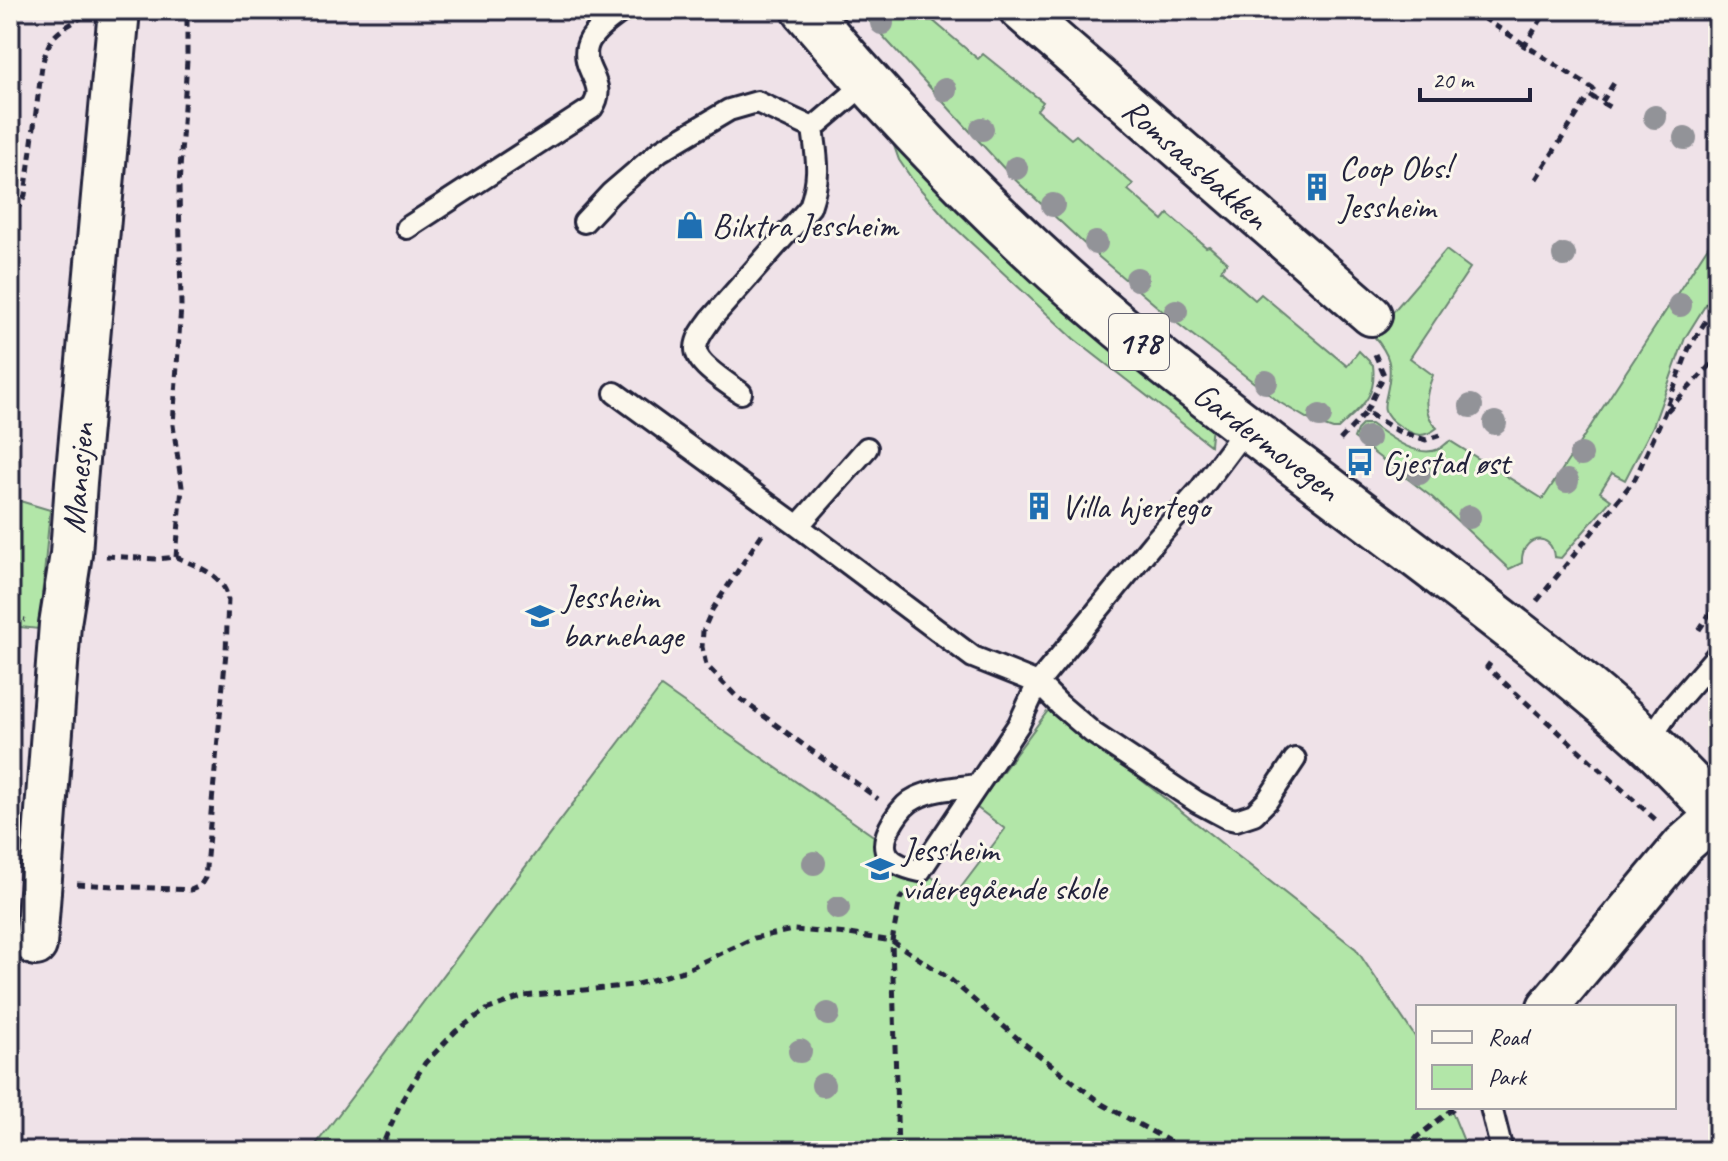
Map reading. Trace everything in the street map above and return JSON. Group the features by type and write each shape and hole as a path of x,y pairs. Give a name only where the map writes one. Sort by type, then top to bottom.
{"main road":[{"name":"Gardermovegen","path":"805,10 935,155 1078,292 1152,354 1592,693 1648,742 1718,814"}],"street":[{"name":"Manesjen","path":"36,945 60,624 71,554 119,10"},
{"name":"Romsaasbakken","path":"1020,10 1373,335"},
{"path":"1550,1005 1683,845 1718,814"}],"lane":[{"path":"407,228 592,108 598,99 598,86 588,68 587,46 594,34 623,10"},
{"path":"813,128 867,82"},
{"path":"584,222 611,193 660,151 729,110 757,102 813,128"},
{"path":"741,393 697,356 696,346 711,319 810,207 819,172 813,128"},
{"path":"615,393 973,657 1038,683 1093,733 1227,818 1236,820 1254,814 1267,801 1295,759"},
{"path":"977,785 928,793 912,799 898,813 885,835 883,846 888,857 905,868 920,871 1019,724 1038,683 1199,491 1247,427"},
{"path":"798,526 867,448"},
{"path":"1648,742 1669,711 1718,654"},
{"path":"1492,1109 1502,1151"}],"path":[{"path":"176,557 182,487 173,425 181,306 179,186 187,60 185,10"},
{"path":"1471,10 1593,89 1536,179"},
{"path":"1524,47 1547,10"},
{"path":"10,224 25,195 47,47 57,33 91,11"},
{"path":"1602,103 1614,83"},
{"path":"1589,95 1611,108"},
{"path":"1536,601 1635,479 1689,348 1718,301"},
{"path":"1340,440 1366,412 1384,375 1373,335"},
{"path":"1664,414 1718,357"},
{"path":"1366,412 1398,431 1426,440 1444,434"},
{"path":"777,511 712,610 703,631 702,647 706,665 735,695 898,813"},
{"path":"40,882 191,890 200,886 205,878 225,667 228,598 221,581 213,575 176,557 156,559 71,554"},
{"path":"1487,667 1683,845 1718,886"},
{"path":"898,1151 892,941 900,899 920,871"},
{"path":"376,1151 425,1063 456,1031 486,1010 524,996 634,985 683,971 754,938 793,930 892,941 950,979 1017,1038 1102,1104 1167,1140 1179,1151"},
{"path":"1406,1151 1417,1137 1452,1109"}],"green space":[{"path":"859,10 926,10 924,13 978,59 983,54 1043,102 1037,110 1071,139 1076,135 1133,184 1128,190 1163,220 1168,214 1227,262 1221,270 1255,300 1261,294 1347,366 1359,351 1373,365 1374,377 1365,402 1338,429 1313,422 1279,402 1173,320 1093,252 1009,174"},
{"path":"892,140 1212,425 1210,445 1074,339 952,225 914,182 899,160"},
{"path":"1718,231 1718,285 1685,338 1653,426 1625,480 1612,473 1600,492 1611,500 1561,558 1554,557 1548,543 1536,540 1526,547 1522,563 1509,569 1433,498 1354,438 1363,424 1371,424 1403,445 1421,451 1439,449 1450,441 1543,499"},
{"path":"1446,250 1470,268 1410,358 1433,375 1427,395 1427,409 1437,428 1420,435 1400,426 1387,414 1384,406 1390,375 1389,361 1373,335"},
{"path":"10,498 50,510 39,629 10,626"},
{"name":"Jessheim videregående skole","path":"661,687 956,894 1005,829 976,807 1050,708 1356,949 1416,1038 1416,1109 1451,1109 1468,1151 311,1151"}],"place":[{"name":"Coop Obs! Jessheim","path":"1317,187"},
{"name":"Bilxtra Jessheim","path":"690,225"},
{"name":"Gjestad øst","path":"1360,462"},
{"name":"Villa hjertego","path":"1039,506"},
{"name":"Jessheim barnehage","path":"540,616"},
{"name":"Jessheim videregående skole","path":"880,869"}]}
